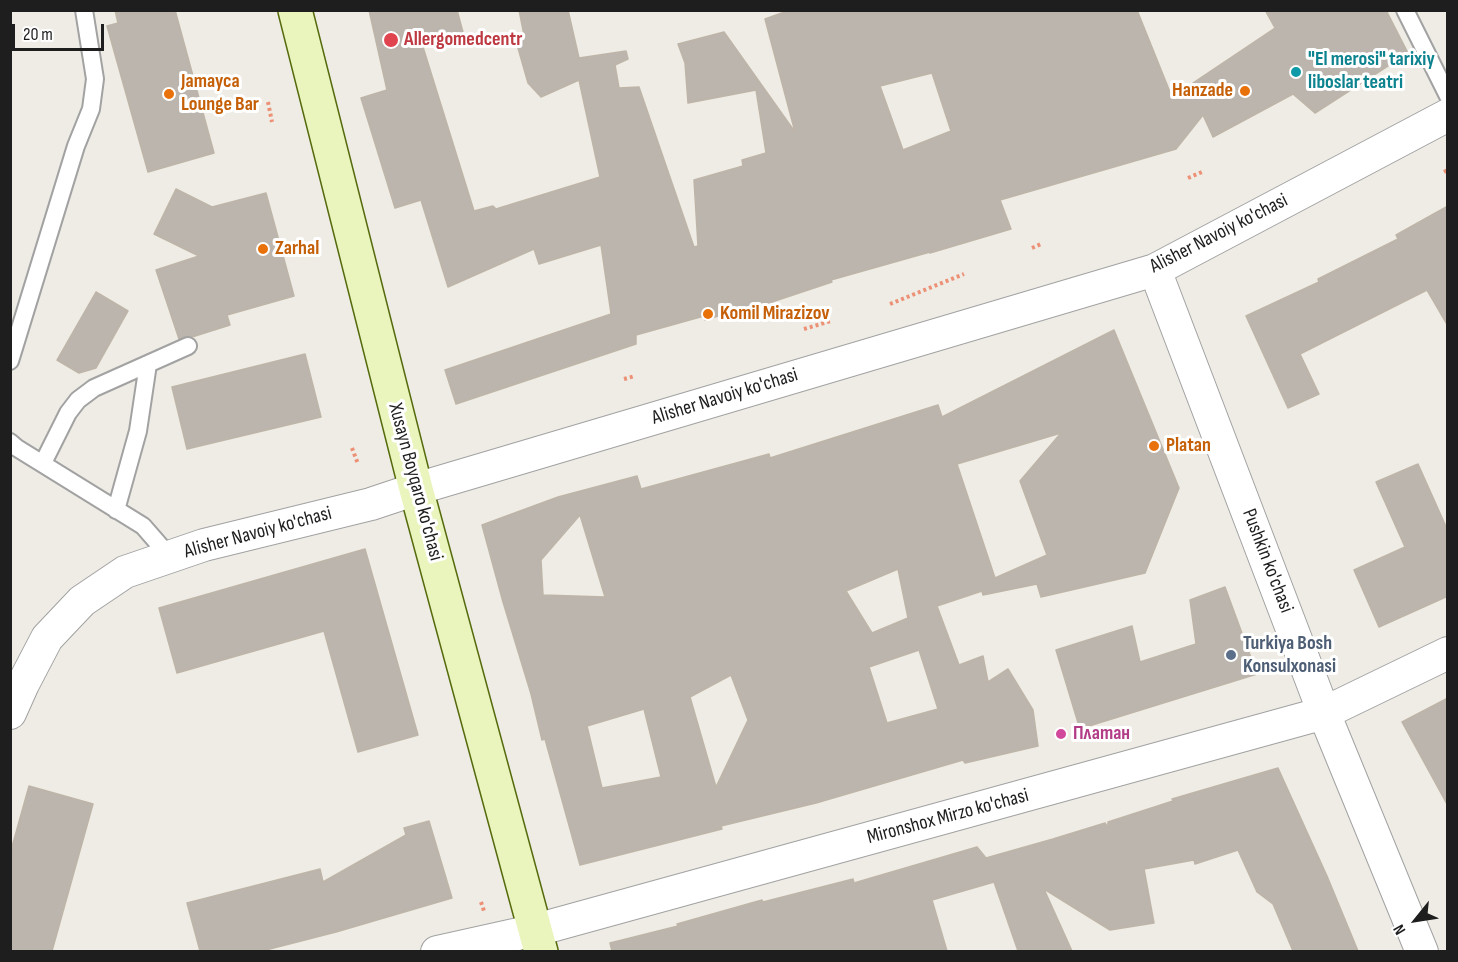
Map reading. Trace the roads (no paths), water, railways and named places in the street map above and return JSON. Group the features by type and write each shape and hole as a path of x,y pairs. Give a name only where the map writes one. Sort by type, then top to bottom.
{"main road":[{"name":"Xusayn Boyqaro ko'chasi","path":"294,10 417,489 539,941"}],"street":[{"name":"Alisher Navoiy ko'chasi","path":"10,713 17,686 47,639 82,601 125,572 204,544 371,504 1155,270 1448,116"},
{"name":"Pushkin ko'chasi","path":"1155,270 1324,712 1422,951"},
{"name":"Mironshox Mirzo ko'chasi","path":"438,951 539,941 1324,712 1448,653"}],"lane":[{"path":"10,361 76,146 91,109 95,79 84,10"},
{"path":"1405,10 1448,96"},
{"path":"43,463 68,413 78,400 94,388 188,346"},
{"path":"116,510 138,431 148,364"},
{"path":"10,442 143,526 170,557"}],"place":[{"name":"Allergomedcentr","path":"391,40"},
{"name":"\"El merosi\" tarixiy liboslar teatri","path":"1296,72"},
{"name":"Hanzade","path":"1245,91"},
{"name":"Jamayca Lounge Bar","path":"169,94"},
{"name":"Zarhal","path":"263,249"},
{"name":"Komil Mirazizov","path":"708,314"},
{"name":"Platan","path":"1154,446"},
{"name":"Turkiya Bosh Konsulxonasi","path":"1231,655"},
{"name":"Платан","path":"1061,734"}]}
